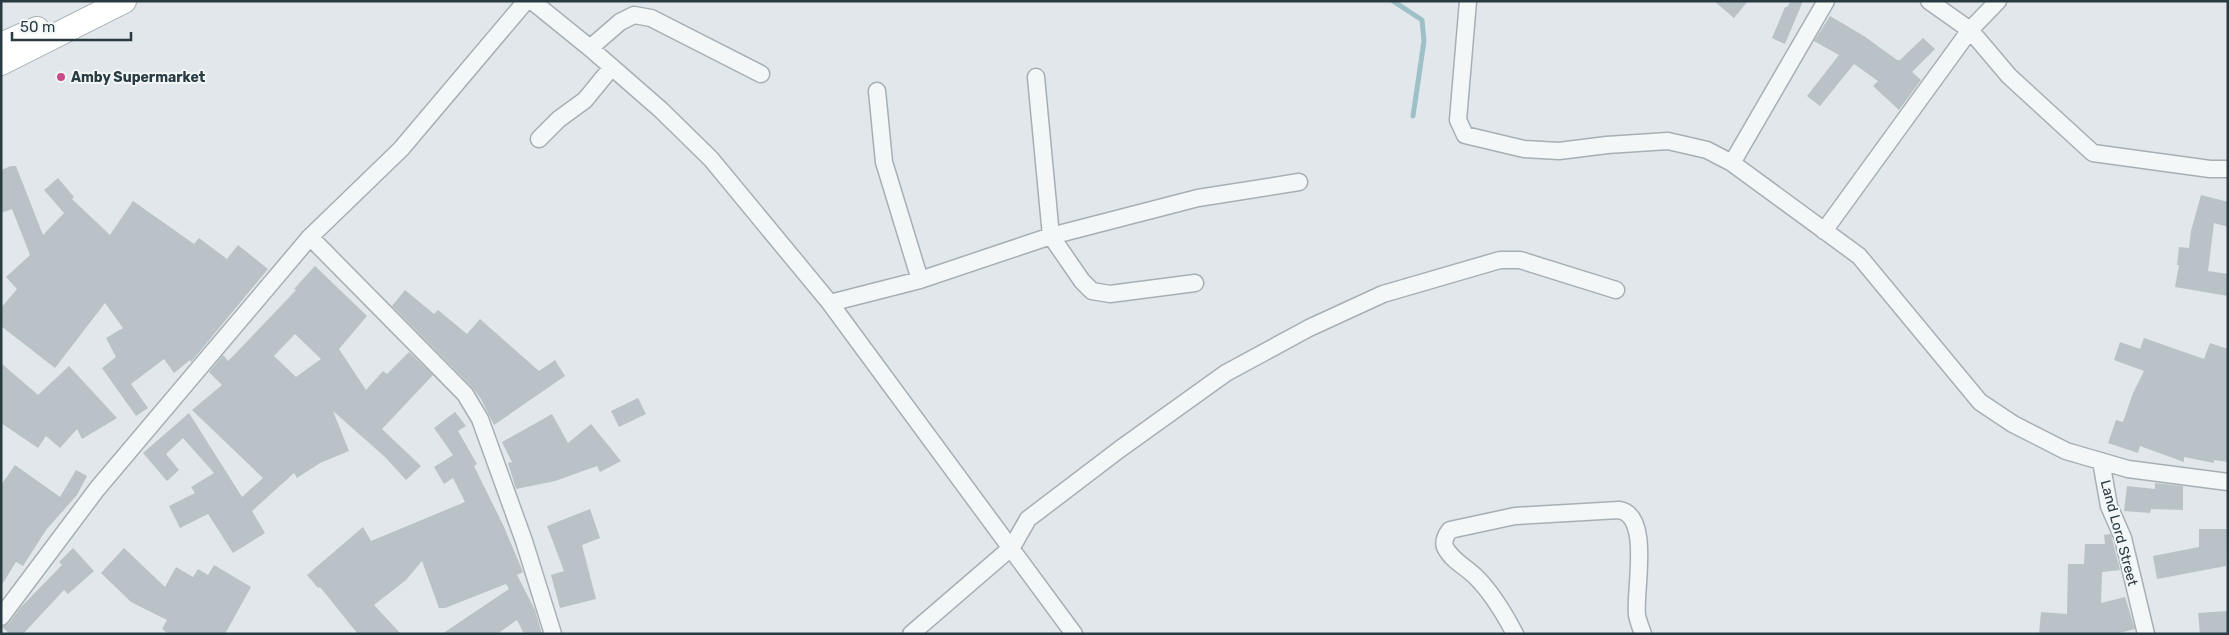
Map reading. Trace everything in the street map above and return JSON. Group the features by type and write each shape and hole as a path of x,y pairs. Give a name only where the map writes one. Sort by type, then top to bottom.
{"main road":[{"path":"1,45 53,22 92,1"},
{"path":"1,63 124,1"}],"street":[{"path":"2,615 97,489 310,237 401,149 526,1"},
{"path":"532,1 590,48 661,110 711,159 830,303 870,360 1012,547 1074,634"},
{"path":"1468,1 1458,120 1465,135 1524,150 1559,151 1607,145 1668,141 1707,150 1732,163 1859,256 1980,402 2013,424 2066,451 2101,461 2128,468 2228,482"},
{"path":"1732,163 1826,1"},
{"path":"1929,1 1970,30 2009,76 2094,153 2210,169 2228,169"},
{"path":"1824,231 1970,30 1998,1"},
{"path":"590,48 620,22 634,15 651,18 761,74"},
{"path":"539,139 559,119 585,100 612,67"},
{"path":"1036,77 1051,236 1082,281 1092,291 1110,294 1195,283"},
{"path":"877,91 884,162 920,280"},
{"path":"830,303 920,280 1051,236 1198,198 1299,182"},
{"path":"310,237 465,394 480,419 487,438 524,541 553,634"},
{"path":"911,634 1012,547 1028,519 1120,449 1226,374 1310,328 1383,294 1500,260 1520,260 1616,290"},
{"name":"Land Lord Street","path":"2101,461 2109,506 2123,538 2146,634"},
{"path":"1515,634 1494,597 1475,576 1449,553 1444,545 1445,535 1450,530 1515,516 1619,510 1626,512 1631,518 1640,542 1637,614 1643,634"}],"building":[{"path":"1714,1 1748,1 1734,18"},
{"path":"1791,1 1803,1 1785,44 1772,38 1785,7"},
{"path":"1830,16 1864,36 1897,60 1900,60 1923,38 1935,49 1912,72 1921,80 1899,110 1873,86 1878,81 1854,64 1820,106 1807,96 1839,55 1814,41"},
{"path":"16,166 43,235 64,213 44,190 58,178 74,197 72,199 110,235 133,201 194,244 199,238 227,259 238,245 268,269 191,362 190,360 174,373 164,359 131,384 148,408 136,416 102,368 116,357 106,338 123,328 105,303 55,368 1,326 1,308 17,289 6,277 30,255 12,209 1,213 1,170"},
{"path":"2201,195 2228,202 2228,227 2214,223 2208,271 2228,274 2228,296 2175,287 2179,265 2177,265 2179,247 2189,248 2191,231"},
{"path":"315,266 367,316 339,349 366,390 383,371 387,374 409,352 433,375 382,429 421,466 406,480 385,457 333,411 349,451 320,463 297,478 294,473 252,511 265,533 233,553 208,514 180,528 169,506 195,493 191,487 214,473 183,438 166,454 179,470 167,481 143,453 189,413 242,497 263,478 192,410 222,385 209,372 223,355 228,361 296,290 294,289","holes":["295,334 321,359 296,377 274,356"]},
{"path":"405,290 434,314 438,310 467,334 480,319 539,371 555,360 565,376 494,425 481,399 472,387 392,306"},
{"path":"2144,338 2204,359 2210,343 2228,349 2228,462 2214,460 2214,463 2184,457 2184,462 2140,446 2138,453 2108,443 2116,420 2123,422 2133,393 2144,371 2114,360 2120,342 2140,349"},
{"path":"1,363 38,395 69,366 117,418 82,439 77,429 60,448 46,436 38,448 1,423"},
{"path":"638,398 646,414 619,427 611,411"},
{"path":"455,412 466,426 458,431 477,464 474,466 504,527 523,572 517,575 535,610 542,634 524,634 517,620 497,634 442,634 509,589 506,584 445,608 439,608 422,561 406,580 374,605 401,634 358,634 320,587 318,588 307,575 363,527 371,541 465,502 453,478 444,484 434,467 453,455 434,428"},
{"path":"552,414 568,443 591,424 621,461 600,472 597,466 555,481 516,489 508,463 512,462 502,442"},
{"path":"15,465 60,497 76,470 87,476 77,495 46,530 23,566 16,562 1,586 1,485"},
{"path":"2155,483 2183,486 2183,510 2151,509 2150,513 2124,511 2127,486 2155,489"},
{"path":"590,509 600,538 582,545 596,599 560,608 551,575 564,571 547,526"},
{"path":"2199,529 2227,529 2226,566 2157,579 2153,556 2199,547"},
{"path":"2111,534 2120,570 2102,572 2101,603 2125,597 2135,629 2115,634 2039,634 2041,612 2067,614 2068,564 2084,564 2085,544 2105,544 2104,535"},
{"path":"73,548 94,571 68,594 64,590 23,634 10,634 2,627 9,623 21,607 62,565 59,562"},
{"path":"124,548 165,587 176,567 193,577 198,569 208,575 214,565 251,587 225,634 169,634 162,629 167,620 131,602 101,573"},
{"path":"2228,611 2228,634 2200,634 2198,613"}],"waterway":[{"path":"1393,1 1422,20 1424,41 1413,116"}],"place":[{"name":"Amby Supermarket","path":"61,77"}]}
